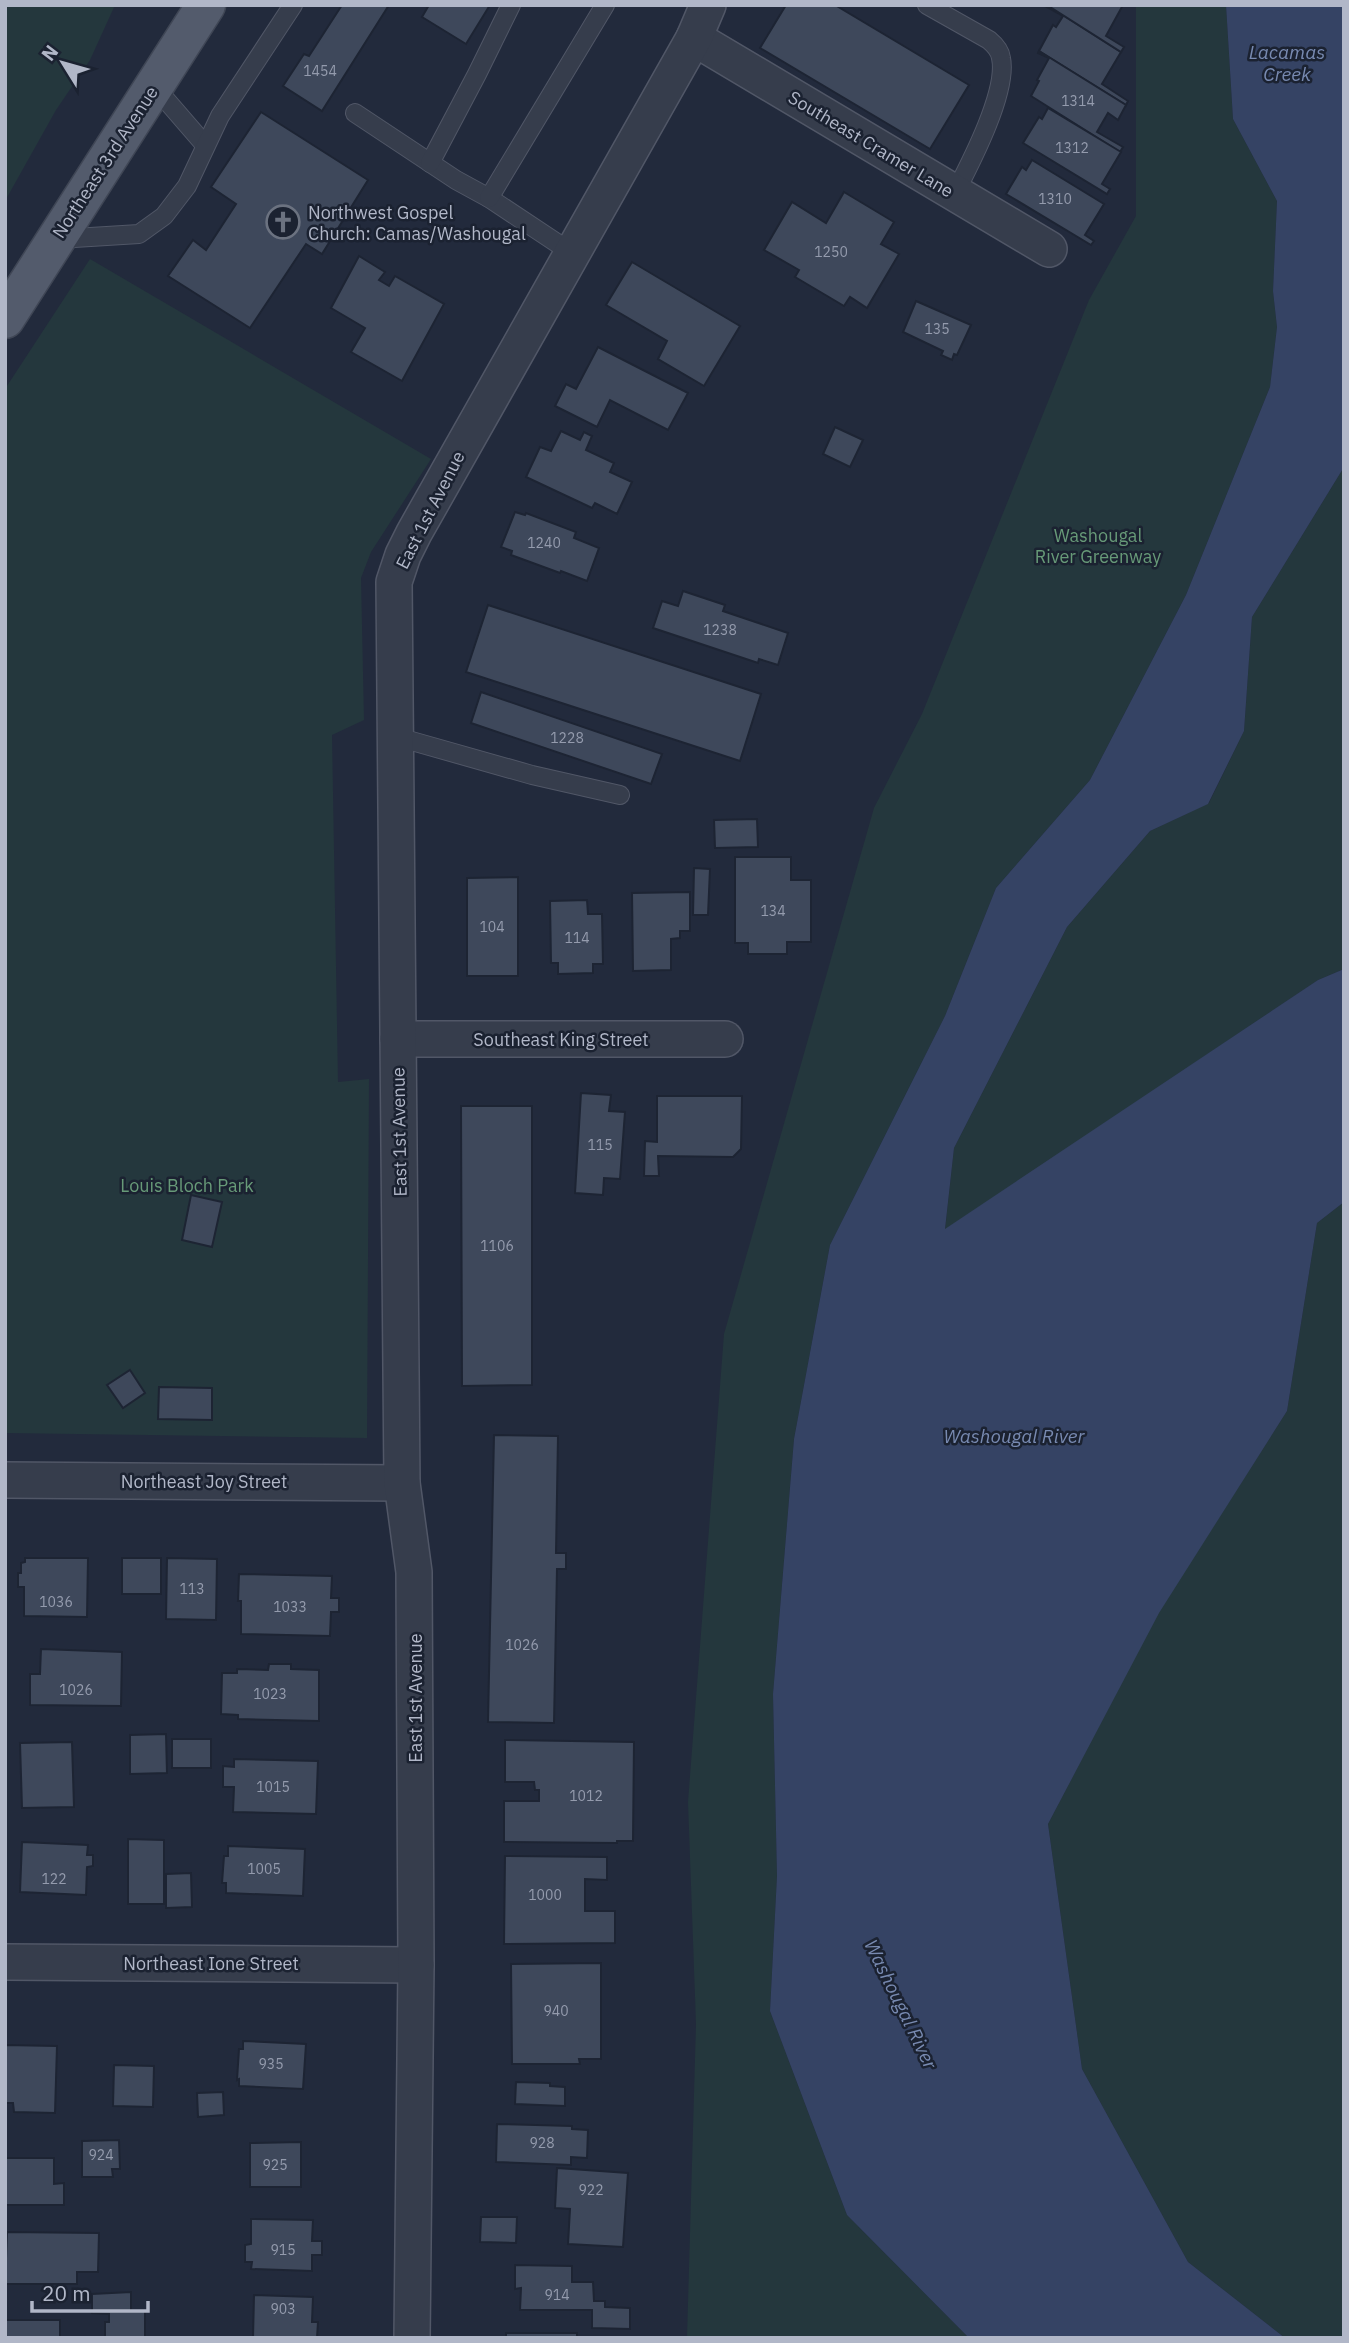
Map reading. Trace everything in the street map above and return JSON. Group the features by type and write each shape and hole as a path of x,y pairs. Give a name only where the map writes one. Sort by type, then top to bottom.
{"main road":[{"name":"Northeast 3rd Avenue","path":"5,319 206,5"}],"street":[{"name":"East 1st Avenue","path":"412,2338 416,1965 414,1572 402,1483 394,582 402,555 694,38 708,5"},
{"name":"Southeast Cramer Lane","path":"694,38 1049,249"},
{"name":"Southeast King Street","path":"398,1039 725,1039"},
{"name":"Northeast Joy Street","path":"5,1480 402,1483"},
{"name":"Northeast Ione Street","path":"5,1962 416,1965"}],"lane":[{"path":"56,239 139,234 164,216 187,186 220,116 293,5"},
{"path":"430,163 510,5"},
{"path":"489,198 605,5"},
{"path":"927,5 989,40 997,47 1001,56 999,89 980,141 955,193"},
{"path":"154,86 205,145"},
{"path":"355,113 572,253"},
{"path":"394,736 532,775 620,795"}],"green space":[{"path":"5,5 115,5 90,60 56,110 5,201"},
{"name":"Washougal River Greenway","path":"1136,5 1226,5 1233,119 1277,201 1273,291 1277,327 1270,387 1186,595 1090,780 996,888 945,1016 830,1245 794,1439 773,1694 777,1876 770,2011 847,2215 969,2338 687,2338 696,2024 688,1802 724,1334 874,808 922,714 1089,300 1136,216"},
{"name":"Louis Bloch Park","path":"90,259 431,459 371,552 361,578 364,720 332,735 338,1082 369,1079 367,1438 5,1433 5,389"},
{"path":"1344,467 1344,969 1318,980 945,1230 954,1148 1067,927 1150,831 1209,803 1244,731 1252,617"},
{"path":"1344,1202 1344,2338 1285,2338 1188,2262 1082,2069 1048,1824 1158,1613 1287,1411 1317,1223"}],"water":[{"name":"Washougal River","path":"1226,5 1344,5 1344,467 1252,617 1244,731 1208,804 1150,831 1067,927 954,1148 945,1229 1318,980 1344,969 1344,1202 1317,1223 1287,1411 1159,1613 1048,1824 1082,2069 1188,2262 1285,2338 969,2338 847,2215 770,2011 777,1876 773,1694 794,1439 830,1245 945,1016 996,888 1090,780 1186,595 1270,387 1277,327 1273,291 1277,201 1233,119"}],"building":[{"path":"342,5 389,5 322,111 283,86 304,54 309,56"},
{"path":"429,5 490,5 466,44 422,17"},
{"path":"786,5 835,5 969,85 930,149 760,48"},
{"path":"1047,5 1121,52 1102,84 1128,101 1126,105 1039,51 1053,25 1056,27 1063,16 1045,6"},
{"path":"1047,5 1123,5 1106,36 1124,47 1121,52"},
{"path":"1039,51 1126,105 1118,120 1108,113 1097,132 1123,147 1120,152 1031,96 1049,58 1038,53"},
{"path":"1048,108 1121,152 1102,184 1110,189 1107,194 1023,143"},
{"name":"Northwest Gospel Church: Camas/Washougal","path":"261,112 368,180 322,254 306,244 250,328 168,276 193,240 206,250 236,204 211,187"},
{"path":"1032,160 1104,204 1085,235 1094,241 1091,245 1006,194 1022,167 1026,170"},
{"path":"844,192 894,222 881,244 899,254 867,308 850,297 844,306 795,277 799,270 764,250 792,202 826,223"},
{"path":"359,256 385,272 379,280 389,286 395,276 444,304 402,381 351,352 365,328 331,308"},
{"path":"632,262 740,326 704,386 658,359 667,341 606,305"},
{"path":"916,301 971,325 952,360 941,355 943,351 903,332"},
{"path":"598,347 688,393 668,430 610,400 597,427 555,406 566,384 576,389"},
{"path":"835,427 863,440 850,467 823,454"},
{"path":"561,431 580,440 584,432 592,436 586,450 614,463 610,472 632,482 617,514 595,503 592,508 526,477 540,447 551,451"},
{"path":"515,512 526,513 576,532 574,538 599,548 587,581 511,555 512,551 501,547"},
{"path":"683,591 725,605 723,611 788,633 778,665 759,659 758,663 653,628 662,601 678,606"},
{"path":"488,605 761,694 740,761 466,672"},
{"path":"481,692 662,754 651,784 471,723"},
{"path":"757,819 758,847 715,848 714,820"},
{"path":"735,857 791,857 791,880 811,880 811,942 787,942 787,954 748,954 748,943 735,943"},
{"path":"694,868 710,869 708,915 693,915"},
{"path":"518,877 518,976 467,976 467,878"},
{"path":"690,892 690,931 680,931 680,938 671,939 671,970 633,971 632,893"},
{"path":"587,900 588,914 602,914 603,964 593,964 593,973 558,974 558,963 551,963 550,901"},
{"path":"581,1093 611,1095 609,1111 625,1112 620,1179 604,1178 603,1195 575,1193"},
{"path":"657,1096 742,1096 741,1149 733,1157 658,1156 659,1176 644,1176 645,1141 657,1142"},
{"path":"461,1106 532,1106 532,1385 462,1386"},
{"path":"191,1195 222,1202 212,1247 182,1240"},
{"path":"130,1370 145,1393 123,1408 107,1385"},
{"path":"159,1387 212,1388 212,1420 158,1419"},
{"path":"494,1435 558,1436 556,1553 566,1553 566,1569 557,1569 554,1723 488,1722"},
{"path":"25,1558 88,1558 87,1617 24,1616 24,1587 18,1587 18,1573 21,1573 21,1563 25,1562"},
{"path":"122,1558 161,1558 161,1594 122,1594"},
{"path":"167,1558 217,1559 216,1620 166,1619"},
{"path":"239,1574 332,1576 331,1598 339,1598 339,1612 331,1612 330,1636 241,1634"},
{"path":"41,1649 122,1652 121,1706 30,1705 30,1674 40,1674"},
{"path":"269,1664 291,1664 291,1669 319,1670 319,1721 238,1719 238,1715 221,1714 222,1673 237,1673 237,1669 268,1670"},
{"path":"166,1734 167,1773 130,1774 130,1735"},
{"path":"172,1739 211,1739 211,1768 172,1768"},
{"path":"505,1740 634,1742 633,1841 504,1842 504,1801 539,1801 539,1790 535,1790 534,1782 505,1782"},
{"path":"72,1742 74,1807 22,1808 20,1743"},
{"path":"234,1759 318,1761 316,1814 233,1812 234,1787 223,1787 223,1766 234,1767"},
{"path":"128,1839 164,1840 164,1904 128,1904"},
{"path":"22,1842 88,1845 87,1855 93,1855 93,1866 87,1867 86,1895 20,1892"},
{"path":"228,1846 305,1849 303,1896 226,1893 226,1883 222,1883 224,1856 228,1856"},
{"path":"505,1856 607,1857 607,1880 585,1879 585,1911 615,1911 615,1943 504,1944"},
{"path":"191,1873 192,1907 166,1908 166,1874"},
{"path":"601,1963 601,2059 579,2059 580,2064 512,2064 511,1964"},
{"path":"243,2041 306,2044 303,2089 239,2086 239,2049 243,2049"},
{"path":"5,2045 57,2046 55,2113 14,2112 13,2103 5,2103"},
{"path":"114,2065 154,2066 153,2107 113,2106"},
{"path":"516,2082 550,2083 550,2086 565,2087 565,2106 515,2104"},
{"path":"223,2092 224,2115 198,2117 197,2093"},
{"path":"497,2124 572,2126 572,2129 588,2130 587,2158 571,2157 571,2165 496,2162"},
{"path":"119,2140 120,2169 112,2169 113,2177 82,2177 82,2141"},
{"path":"301,2142 301,2187 250,2187 250,2143"},
{"path":"5,2158 54,2158 54,2184 64,2183 64,2205 5,2205"},
{"path":"557,2168 628,2173 623,2247 568,2244 570,2209 555,2208"},
{"path":"481,2217 517,2217 516,2243 480,2242"},
{"path":"251,2219 313,2220 312,2241 322,2241 322,2255 312,2255 312,2271 251,2269 252,2262 245,2262 245,2245 251,2244"},
{"path":"7,2232 99,2233 98,2272 77,2272 77,2284 5,2284"},
{"path":"515,2265 572,2266 572,2282 593,2282 594,2301 605,2301 605,2307 630,2308 630,2329 592,2328 592,2310 520,2310 521,2288 515,2289"},
{"path":"131,2292 131,2311 145,2311 145,2338 105,2338 105,2322 109,2322 109,2314 92,2313 92,2294"},
{"path":"254,2295 313,2297 312,2322 318,2322 317,2338 253,2338"},
{"path":"5,2320 60,2320 60,2338 5,2338"},
{"path":"506,2333 577,2333 577,2338 506,2338"}],"place":[{"name":"Northwest Gospel Church: Camas/Washougal","path":"283,222"}],"water label":[{"name":"Lacamas Creek","path":"1287,63"}]}
